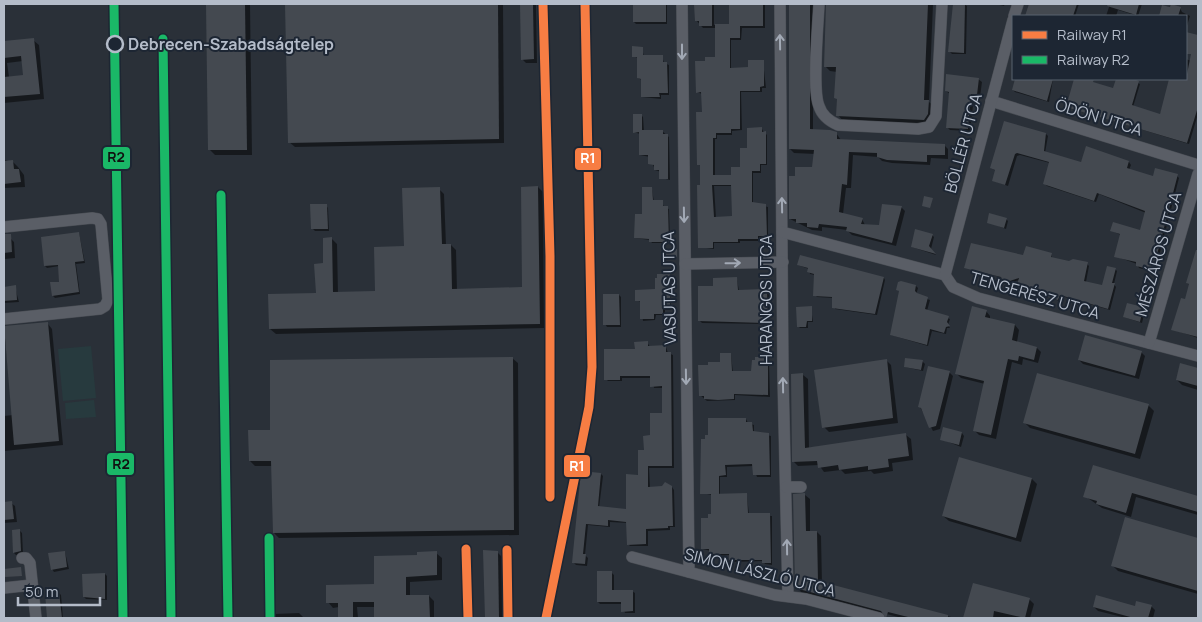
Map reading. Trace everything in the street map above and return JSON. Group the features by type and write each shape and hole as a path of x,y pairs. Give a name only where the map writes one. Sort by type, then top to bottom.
{"street":[{"name":"VASUTAS UTCA","path":"682,4 689,572"},
{"name":"HARANGOS UTCA","path":"780,4 788,596"},
{"path":"819,4 816,97 823,115 830,121 843,125 918,129 929,127 936,116 942,4"},
{"name":"BÖLLÉR UTCA","path":"945,275 1012,25"},
{"name":"ÖDÖN UTCA","path":"991,101 1198,165"},
{"name":"MÉSZÁROS UTCA","path":"1149,343 1198,174"},
{"path":"4,227 92,218 98,219 101,224 108,300 105,306 100,308 4,319"},
{"name":"TENGERÉSZ UTCA","path":"782,232 945,275 949,283 958,290 994,307 1149,343 1164,353 1198,356"},
{"path":"685,264 783,262"},
{"path":"786,487 801,487"},
{"name":"SIMON LÁSZLÓ UTCA","path":"632,557 879,618"},
{"path":"22,558 26,558 30,563 36,618"},
{"path":"4,588 32,585"}],"green space":[{"path":"91,346 96,398 63,401 58,349"},
{"path":"94,400 96,417 66,419 65,403"}],"building":[{"path":"206,4 245,4 247,150 208,150"},
{"path":"285,4 498,4 499,139 288,143"},
{"path":"520,4 533,4 534,59 521,60"},
{"path":"633,4 666,4 666,22 633,22"},
{"path":"694,4 712,4 712,26 699,26 699,21 695,21"},
{"path":"763,4 763,26 740,26 740,38 730,38 730,68 748,67 748,60 764,60 764,86 760,87 760,91 740,91 740,129 731,129 731,133 716,133 716,138 713,138 713,175 731,175 731,167 740,167 740,148 747,148 747,128 762,127 762,132 766,131 766,164 760,164 760,171 752,171 752,202 766,204 767,236 758,236 758,239 738,239 738,242 713,242 713,248 698,248 697,185 700,185 700,165 697,165 696,112 702,112 701,92 696,93 695,61 705,61 705,57 715,57 715,24 729,24 729,5","holes":["712,185 731,185 732,216 714,217"]},
{"path":"789,4 810,4 810,129 837,132 837,139 945,144 945,155 927,155 927,162 887,160 877,157 877,153 849,152 847,185 842,184 839,212 863,218 861,224 879,225 882,204 902,206 892,243 846,231 847,227 819,224 818,228 807,227 807,223 796,223 796,219 789,219 789,176 795,176 795,167 812,167 814,150 789,149"},
{"path":"826,4 928,4 924,100 929,100 928,114 924,120 836,116 837,99 834,98 836,67 824,67"},
{"path":"953,4 965,4 964,53 948,52"},
{"path":"1029,4 1077,4 1073,15 1025,15"},
{"path":"1108,4 1139,4 1136,15 1107,6"},
{"path":"1171,4 1181,7 1178,15 1159,15 1162,5 1170,7"},
{"path":"1187,32 1198,35 1198,107 1187,143 1066,107 1074,80 1094,80 1093,82 1113,88 1116,80 1136,80 1139,81 1132,105 1160,114 1169,80 1187,80 1191,54 1187,54"},
{"path":"34,38 40,94 4,97 4,77 23,75 21,56 4,58 4,41"},
{"path":"632,46 643,47 643,55 663,55 663,62 667,62 668,93 659,93 660,97 641,97 641,79 637,78 637,57 632,57"},
{"path":"946,74 979,78 977,95 971,94 968,129 946,128 949,92 945,91"},
{"path":"1015,80 1053,80 1047,101 1012,90"},
{"path":"633,114 642,114 642,130 663,130 663,134 668,134 668,179 659,179 659,170 654,170 654,165 648,164 648,155 639,155 639,132 633,133"},
{"path":"1004,121 1046,133 1044,151 1081,162 1086,146 1129,161 1127,168 1153,176 1155,168 1178,174 1153,270 1136,266 1136,262 1114,257 1120,234 1110,231 1113,222 1140,230 1145,211 1097,193 1094,201 1043,184 1049,162 1017,153 1015,154 1005,185 992,181 995,170 990,168"},
{"path":"13,160 14,169 19,169 21,182 4,184 4,161"},
{"path":"538,186 540,324 269,329 268,294 316,293 314,264 323,263 323,238 332,237 333,292 375,291 374,247 404,246 402,188 440,187 442,244 451,244 452,289 522,287 521,187"},
{"path":"642,187 652,187 653,200 663,200 663,206 668,206 669,242 649,242 649,239 634,238 635,214 642,214"},
{"path":"924,196 933,198 930,208 922,206"},
{"path":"310,204 327,204 328,229 311,229"},
{"path":"989,213 1007,218 1004,228 987,223"},
{"path":"915,229 933,234 929,246 936,254 911,247"},
{"path":"79,232 84,261 75,262 79,292 52,296 50,282 59,282 58,265 44,266 41,237"},
{"path":"4,234 11,234 12,252 4,253"},
{"path":"971,243 1023,255 1026,246 1052,253 1051,257 1069,261 1073,259 1088,262 1084,281 1102,285 1107,266 1116,268 1112,283 1115,283 1108,309 1060,295 1058,300 1016,288 1019,278 1004,283 1001,277 964,268"},
{"path":"664,249 677,249 677,257 664,257"},
{"path":"1196,250 1198,250 1198,337 1171,330 1181,298 1185,299 1189,284 1186,283"},
{"path":"800,255 884,277 875,314 832,308 832,297 813,296 814,274 807,272 808,268 797,265"},
{"path":"657,274 670,274 670,309 663,309 663,314 654,314 654,319 640,319 640,301 635,301 635,290 655,289"},
{"path":"737,277 738,290 767,289 768,323 698,321 698,286 713,286 713,278"},
{"path":"898,282 916,285 915,291 917,293 928,297 925,309 949,316 947,322 950,326 946,327 944,333 930,329 927,345 890,335 899,291 896,290"},
{"path":"16,285 17,300 4,301 4,287"},
{"path":"603,294 619,294 620,325 603,325"},
{"path":"1127,303 1143,307 1140,322 1123,317"},
{"path":"812,306 812,321 807,321 806,327 797,327 796,307"},
{"path":"972,306 987,310 985,317 1015,324 1012,340 1037,347 1034,360 1019,356 1018,361 1008,359 991,435 973,431 984,381 955,374"},
{"path":"48,322 59,441 14,445 4,326"},
{"path":"1085,335 1142,351 1135,376 1078,360"},
{"path":"648,341 648,346 666,345 666,352 671,352 672,466 648,466 648,487 662,486 665,482 672,486 673,526 646,529 646,544 627,545 626,522 608,520 608,526 586,524 583,554 586,554 585,564 572,563 581,471 601,473 598,506 626,509 626,474 638,475 638,450 644,450 643,436 650,435 650,413 662,413 662,386 650,387 650,376 620,376 620,380 604,380 604,349 635,349 634,342"},
{"path":"720,353 731,353 732,371 751,371 752,360 755,360 755,357 765,357 765,360 768,360 768,395 734,394 734,399 718,400 704,399 704,396 699,396 698,365 708,365 708,362 720,362"},
{"path":"513,357 514,530 273,533 271,461 249,461 248,430 270,430 270,360"},
{"path":"905,358 923,360 921,370 904,367"},
{"path":"887,359 893,418 822,428 814,370"},
{"path":"1180,363 1198,368 1198,386 1176,380"},
{"path":"928,366 950,371 936,426 929,428 921,408 918,407"},
{"path":"803,373 805,448 906,433 909,456 888,459 889,467 868,470 868,466 839,470 838,465 818,468 817,461 792,462 791,374"},
{"path":"1037,373 1149,404 1135,454 1023,423"},
{"path":"708,418 746,418 746,422 752,422 753,431 769,433 770,475 753,475 752,464 725,465 726,475 719,476 719,494 700,494 701,439 705,439 705,435 708,435"},
{"path":"943,427 962,432 959,445 940,440"},
{"path":"959,457 1032,478 1016,538 942,516"},
{"path":"1093,465 1198,496 1198,512 1132,493 1126,513 1096,504 1097,501 1083,497"},
{"path":"747,493 748,513 770,513 771,563 762,563 762,560 729,560 729,554 709,554 709,549 701,549 701,518 708,518 708,514 711,514 711,494"},
{"path":"805,493 806,531 817,531 818,581 948,615 948,618 912,618 888,612 886,618 881,611 795,588 793,494"},
{"path":"12,501 14,519 4,520 4,502"},
{"path":"1125,517 1198,538 1198,591 1111,566"},
{"path":"20,529 21,551 13,553 12,530"},
{"path":"483,550 498,551 499,618 485,618"},
{"path":"65,551 67,567 51,570 48,553"},
{"path":"437,551 437,575 406,577 406,595 429,595 430,618 374,618 374,602 353,602 353,618 338,618 338,603 326,603 326,585 374,584 374,556 417,555 417,552"},
{"path":"21,567 22,576 5,577 4,569"},
{"path":"597,571 612,571 612,590 633,590 633,611 621,612 621,602 597,602"},
{"path":"105,573 105,599 83,597 82,574"},
{"path":"973,583 1030,598 1025,618 994,611 993,618 963,618"},
{"path":"59,592 62,618 47,618 45,593"},
{"path":"1096,595 1135,606 1136,601 1152,605 1148,618 1134,618 1093,607"}],"rail line":[{"name":"R2","path":"114,4 123,618"},
{"name":"R1","path":"543,4 550,256 550,497"},
{"name":"R1","path":"546,618 589,407 592,367 585,4"},
{"name":"R2","path":"163,39 171,618"},
{"name":"R2","path":"221,195 228,618"},
{"name":"R2","path":"269,538 270,618"},
{"name":"R1","path":"466,549 468,618"},
{"name":"R1","path":"507,550 508,618"}],"place":[{"name":"Debrecen-Szabadságtelep","path":"115,44"}]}
